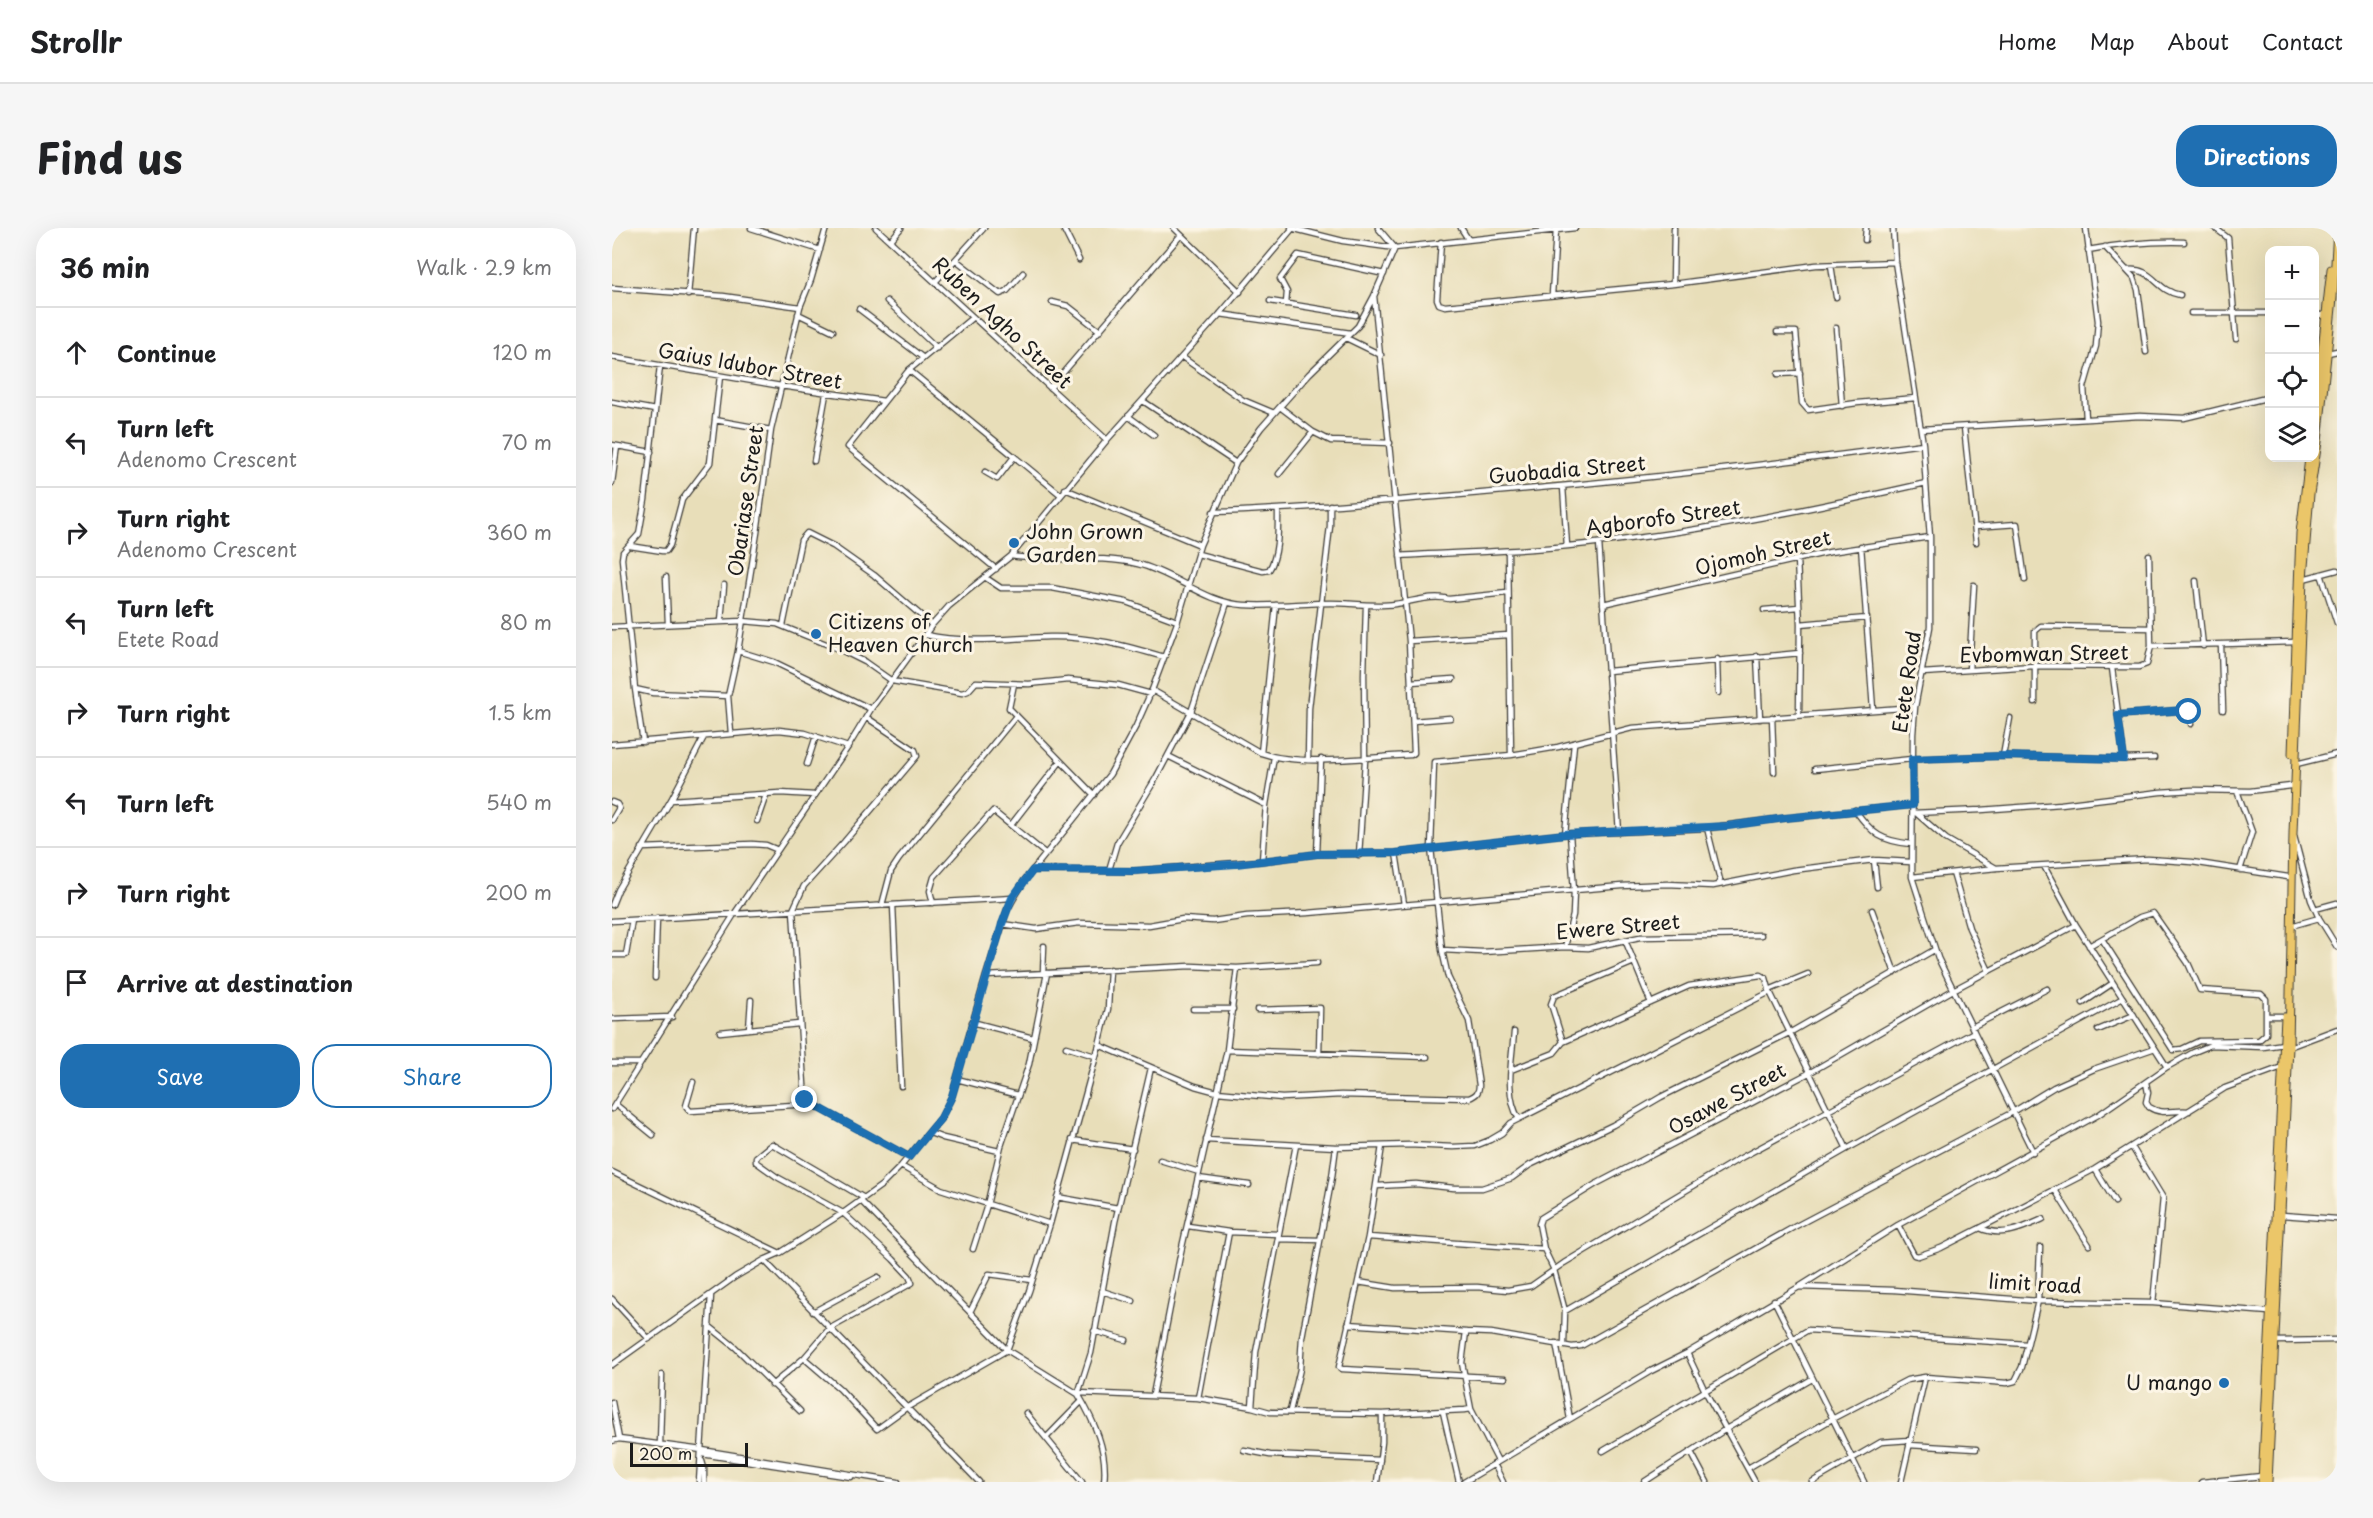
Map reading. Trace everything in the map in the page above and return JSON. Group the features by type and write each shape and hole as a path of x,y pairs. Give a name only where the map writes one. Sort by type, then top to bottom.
{"highway":[{"path":"2319,408 2335,297 2335,228"},
{"path":"2319,372 2335,228"},
{"path":"2262,1479 2269,1312 2279,1200 2303,579 2310,462"},
{"path":"2268,1482 2282,1215 2279,1200 2282,1067 2286,1046 2288,877 2300,533 2310,462"}],"street":[{"path":"688,295 694,228"},
{"path":"751,228 820,250"},
{"path":"776,236 778,228"},
{"name":"Obariase Street","path":"731,733 728,696 743,621 771,430 798,314 826,228"},
{"name":"Ruben Agho Street","path":"876,228 1107,440"},
{"path":"890,241 902,228"},
{"path":"936,281 984,228"},
{"path":"1063,228 1079,260"},
{"path":"1174,228 1240,292"},
{"path":"612,1109 735,914 848,747 871,709 932,625 949,606 1011,556 1065,489 1240,292 1292,228 1351,242 1395,248 1575,228"},
{"path":"1378,228 1395,248"},
{"path":"1461,228 1468,239"},
{"path":"1673,284 1674,228"},
{"path":"1865,240 1866,228"},
{"name":"Etete Road","path":"1893,228 1895,262 1923,444 1930,537 1930,627 1915,707 1912,759 1914,813 1912,877 1934,950 2033,1152"},
{"path":"2086,228 2098,321 2096,346 2084,387 2086,419"},
{"path":"2215,228 2228,238 2236,339"},
{"path":"1552,295 1556,230"},
{"path":"1050,388 1181,235"},
{"path":"2088,250 2119,243 2151,241 2184,243"},
{"path":"1442,242 1437,299 1441,305 1673,284 1782,269 1895,262"},
{"path":"2105,247 2134,278 2138,290 2146,352"},
{"path":"613,1363 735,1277 780,1253 862,1200 901,1167 930,1132 947,1107 957,1079 972,1022 1012,898 1094,795 1118,760 1151,692 1177,621 1200,545 1236,463 1274,413 1363,318 1395,248"},
{"path":"1286,304 1287,292 1280,279 1299,255 1384,274"},
{"path":"956,261 1000,294 1007,291 1023,273"},
{"path":"1831,265 1836,297"},
{"path":"2128,270 2136,269 2148,273 2161,287 2180,295"},
{"path":"612,288 723,296 800,307"},
{"path":"612,627 759,621 783,626 842,650 865,662 892,681 962,693 968,691 976,682 1014,684 1068,680 1118,685 1151,692 1191,712 1261,753 1274,757 1321,759 1411,755 1415,746 1406,602 1374,296"},
{"path":"887,301 937,348"},
{"path":"1270,301 1356,315"},
{"path":"1052,302 1068,306 1100,332"},
{"path":"859,309 922,357"},
{"path":"2192,313 2265,313"},
{"path":"798,314 833,331"},
{"path":"1220,314 1350,333"},
{"path":"2319,315 2327,315"},
{"path":"973,317 909,370 849,444 849,449 996,569"},
{"path":"1836,328 1842,406"},
{"path":"1776,332 1796,332 1804,408 1809,410 1916,398"},
{"path":"1346,338 1381,355"},
{"path":"2328,354 2337,351"},
{"name":"Gaius Idubor Street","path":"612,357 781,387 884,401"},
{"path":"1182,357 1243,400 1274,413"},
{"path":"643,742 635,689 622,559 623,552 639,534 660,366"},
{"path":"909,370 1061,495"},
{"path":"1778,374 1800,373"},
{"path":"630,546 666,551 670,545 682,501 710,463 720,376"},
{"path":"814,461 826,394"},
{"path":"1921,429 2140,416 2184,418 2265,398"},
{"path":"1143,400 1236,463"},
{"path":"612,402 655,410"},
{"path":"1280,407 1313,432 1336,442 1390,442"},
{"path":"1128,417 1154,435"},
{"path":"715,420 771,430"},
{"path":"1964,427 1976,542"},
{"path":"1279,474 1313,432"},
{"name":"Guobadia Street","path":"1214,513 1563,487 1742,468 1923,444"},
{"path":"612,483 615,445 651,452"},
{"path":"985,472 997,479 1014,458"},
{"name":"Agborofo Street","path":"1400,556 1450,552 1508,552 1599,543 1766,519 1926,483"},
{"path":"1563,487 1568,546"},
{"path":"1065,489 1200,545"},
{"path":"1308,759 1309,708 1322,603 1330,505"},
{"path":"1198,554 1263,571 1269,570 1273,564 1278,510"},
{"path":"1975,527 2017,524 2025,580"},
{"path":"783,626 801,540 807,532 833,546 874,576 932,625"},
{"name":"Ojomoh Street","path":"1603,604 1860,546 1930,537"},
{"path":"1599,543 1619,832"},
{"path":"1860,546 1873,709"},
{"path":"1508,552 1511,755"},
{"name":"Evbomwan Street","path":"1922,673 2034,666 2139,667 2147,664 2151,646 2149,555"},
{"path":"1011,556 1044,561 1086,559 1140,564 1227,603 1276,605 1322,603 1366,606 1439,597 1508,593"},
{"path":"1797,559 1800,624 1799,714"},
{"path":"2303,579 2337,570"},
{"path":"2321,574 2337,623"},
{"path":"666,577 668,623"},
{"path":"986,578 1001,588 1052,588 1126,602 1177,621"},
{"path":"2196,581 2204,646"},
{"path":"721,622 724,585"},
{"path":"1969,670 1974,585"},
{"path":"1109,870 1117,843 1191,712 1227,603"},
{"path":"1261,753 1276,605"},
{"path":"1359,855 1365,758 1366,606"},
{"path":"1764,610 1799,607"},
{"path":"1800,624 1867,618"},
{"path":"2035,702 2035,631 2041,626 2151,628"},
{"path":"926,635 948,640 983,642 1051,637 1083,639 1119,643 1164,657"},
{"path":"1409,641 1509,635"},
{"name":"Evbomwan Street","path":"2151,646 2296,642"},
{"path":"2221,645 2223,710"},
{"path":"738,651 774,662 871,709"},
{"path":"1608,671 1800,653"},
{"path":"1757,656 1760,719"},
{"path":"1717,659 1718,693"},
{"path":"2112,668 2124,759"},
{"path":"1411,682 1453,679"},
{"path":"1014,684 1008,704 1016,716 1094,795"},
{"path":"635,689 652,693 728,696"},
{"path":"1099,1045 1195,1086 1217,1092 1282,1098 1341,1095 1469,1098 1478,1091 1479,1085 1469,1021 1448,977 1436,901 1431,848 1434,762 1511,755 1574,744 1632,728 1915,707"},
{"path":"2118,715 2185,710 2189,712 2192,724"},
{"path":"882,906 891,870 898,859 1016,716"},
{"path":"805,1100 794,910 804,886 916,758 915,750 866,717"},
{"path":"1772,717 1774,772"},
{"path":"1413,721 1450,718"},
{"path":"2003,756 2010,718"},
{"path":"612,744 704,738 779,729 816,736 848,747"},
{"path":"807,764 816,736"},
{"path":"612,905 618,890 671,800 704,738"},
{"path":"1565,947 1572,915 1574,891 1567,834 1574,744"},
{"path":"2296,764 2337,754"},
{"path":"1167,756 1266,806"},
{"path":"1815,769 1912,759 2003,756 2154,758"},
{"path":"1262,861 1266,806 1274,757"},
{"path":"1317,854 1321,759"},
{"path":"1011,825 1060,762"},
{"path":"1914,813 2050,805 2160,792 2237,791 2291,786"},
{"path":"2237,791 2252,829 2240,870"},
{"path":"757,821 766,795"},
{"path":"671,800 815,795"},
{"path":"612,802 619,808 612,820"},
{"path":"1033,870 1134,871 1236,864 1317,854 1396,853 1567,834 1707,828 1913,805"},
{"path":"1855,810 1867,826 1883,839 1912,844"},
{"path":"933,903 930,891 934,877 993,812 1046,854"},
{"path":"1914,813 1946,839 1996,868"},
{"path":"1707,828 1720,880 1718,884"},
{"path":"2293,833 2315,909 2337,947"},
{"path":"642,848 752,844 766,845 778,850"},
{"path":"1396,853 1404,904"},
{"path":"1912,877 1996,868 2148,858 2288,877"},
{"path":"1874,860 1877,887"},
{"path":"1002,924 1036,929 1079,923 1149,925 1183,919 1214,921 1247,916 1667,884 1713,886 1793,870 1874,860 1911,862"},
{"path":"2044,866 2076,925 2168,1067"},
{"path":"1953,873 1969,928 1989,971"},
{"path":"612,921 1012,898"},
{"path":"2315,909 2337,903"},
{"path":"893,905 901,1086"},
{"path":"1872,910 1895,973"},
{"path":"2089,946 2140,917 2153,913 2188,963 2200,990 2260,994 2266,999 2266,1034 2259,1040 2199,1041 2182,1049 2173,1050 2102,939"},
{"path":"655,978 657,918"},
{"path":"2290,926 2319,918"},
{"path":"612,955 626,955 632,920"},
{"name":"Osawe Street","path":"1544,1249 1539,1224 1543,1216 1596,1184 1809,1073 1953,990 2076,925"},
{"name":"Ewere Street","path":"1442,950 1482,952 1565,947 1588,948 1640,937 1761,935"},
{"path":"1625,940 1651,1003"},
{"path":"973,1249 987,1205 999,1151 1029,1064 1045,973 1044,946"},
{"path":"1377,1186 1416,1184 1482,1188 1512,1178 1530,1165 1613,1125 1661,1096 1791,1032 1934,950"},
{"path":"1563,1042 1551,1004 1554,996 1634,962"},
{"path":"986,976 1110,969 1191,966 1238,968 1317,963"},
{"path":"1153,1395 1227,1050 1238,968"},
{"path":"804,1358 840,1389 873,1427 880,1428 906,1408 1007,1350 1050,1224 1099,1045 1108,1009 1110,969"},
{"path":"1206,1140 1336,1147 1453,1148 1475,1146 1496,1136 1511,1123 1770,991 1808,974"},
{"path":"1511,1070 1554,1053 1563,1042 1689,986 1758,975 1766,978 1770,991 1847,1149"},
{"path":"2083,1003 2113,983"},
{"path":"1358,1282 1395,1288 1477,1287 1508,1290 1531,1286 1728,1165 2047,989"},
{"path":"1565,1311 1847,1149 2123,998"},
{"path":"749,1029 751,1000"},
{"path":"1257,1010 1320,1008 1319,1053"},
{"path":"1193,1009 1233,1009"},
{"path":"2098,1030 2134,1015"},
{"path":"2266,1016 2285,1016"},
{"path":"612,1019 672,1017"},
{"path":"972,1022 1033,1038"},
{"path":"720,1032 799,1024"},
{"path":"1464,1482 1799,1287 1898,1226 2098,1115 2168,1067 2211,1045 2286,1046 2337,1029"},
{"path":"1514,1032 1510,1089 1513,1109 1519,1119"},
{"path":"1066,1047 1095,1056"},
{"path":"1348,1324 1466,1332 1564,1344 1572,1347 1581,1346 1796,1226 2013,1112 2054,1087 2094,1069 2155,1048"},
{"path":"1227,1050 1427,1057"},
{"path":"612,1062 640,1063"},
{"path":"1898,1226 1911,1251 1918,1256 1941,1248 2095,1169 2225,1088 2282,1067"},
{"path":"1104,1482 1105,1457 1079,1394 1118,1208 1151,1068"},
{"path":"957,1079 1018,1095"},
{"path":"693,1082 686,1106 690,1111 794,1105 805,1100"},
{"path":"2146,1082 2147,1105 2152,1109 2167,1114 2179,1110 2189,1111"},
{"path":"805,1100 909,1157"},
{"path":"615,1104 653,1135"},
{"path":"2167,1114 2167,1124"},
{"path":"930,1132 943,1138 999,1151"},
{"path":"1072,1140 1133,1149"},
{"path":"772,1386 804,1358 829,1329 912,1283 909,1276 893,1259 843,1213 777,1177 756,1162 756,1157 772,1144 862,1200 1007,1350 1079,1394 1198,1398 1270,1412 1382,1414 1471,1409"},
{"path":"1252,1407 1256,1352 1296,1145"},
{"path":"1382,1146 1368,1237 1339,1364 1342,1369 1505,1378"},
{"path":"1290,1411 1300,1369 1302,1336 1336,1147"},
{"path":"2132,1148 2163,1198 2153,1303"},
{"path":"1160,1160 1199,1172"},
{"path":"901,1167 941,1189 1050,1224"},
{"path":"2095,1169 2115,1202"},
{"path":"612,1172 780,1253"},
{"path":"1198,1178 1249,1185"},
{"path":"2055,1190 2089,1245"},
{"path":"1057,1197 1118,1208"},
{"path":"2282,1215 2337,1220"},
{"path":"1980,1228 1988,1232 2009,1232 2043,1219"},
{"path":"1188,1226 1320,1240"},
{"path":"1198,1398 1229,1232"},
{"path":"1368,1237 1544,1249 1554,1270 1565,1311 1564,1344"},
{"path":"1748,1468 1900,1382 1925,1377 2007,1383 2015,1381 2022,1367 2038,1300 2040,1247"},
{"path":"764,1260 980,1482"},
{"path":"970,1312 989,1274 1032,1280"},
{"path":"813,1312 878,1276"},
{"name":"limit road","path":"1799,1287 1894,1290 2038,1300 2153,1303 2269,1312"},
{"path":"1102,1291 1133,1300"},
{"path":"699,1482 711,1295"},
{"path":"612,1299 649,1339"},
{"path":"1774,1300 1864,1482"},
{"path":"709,1326 735,1347 800,1412"},
{"path":"1603,1451 1808,1330 2027,1344"},
{"path":"1094,1331 1126,1340"},
{"path":"1466,1332 1462,1363 1471,1409 1503,1482"},
{"path":"2275,1341 2337,1340"},
{"path":"1556,1343 1570,1419"},
{"path":"1687,1353 1755,1482"},
{"path":"660,1444 662,1375"},
{"path":"1901,1482 1925,1377"},
{"path":"1648,1481 1726,1429 1812,1379"},
{"path":"1046,1438 1082,1401"},
{"path":"612,1402 620,1439"},
{"path":"1443,1412 1460,1482"},
{"path":"1026,1413 1082,1482"},
{"path":"1377,1482 1382,1414"},
{"path":"612,1441 620,1439 660,1444 880,1482"},
{"path":"1812,1482 1881,1442 1909,1442 1976,1449"},
{"path":"1244,1450 1270,1455 1380,1460"},
{"path":"702,1451 898,1482"},
{"path":"1691,1452 1707,1482"},
{"path":"702,1461 704,1482"},
{"path":"2202,1482 2262,1479"}],"place":[{"name":"John Grown Garden","path":"1014,543"},
{"name":"Citizens of Heaven Church","path":"816,634"},
{"name":"U mango","path":"2224,1383"}],"route":[{"path":"805,1100 909,1157 930,1134 952,1096 972,1022 1007,910 1012,898 1033,870 1134,871 1236,864 1317,854 1396,853 1565,834 1707,828 1913,805 1912,759 2003,756 2124,759 2118,715 2185,710 2189,712"}]}
